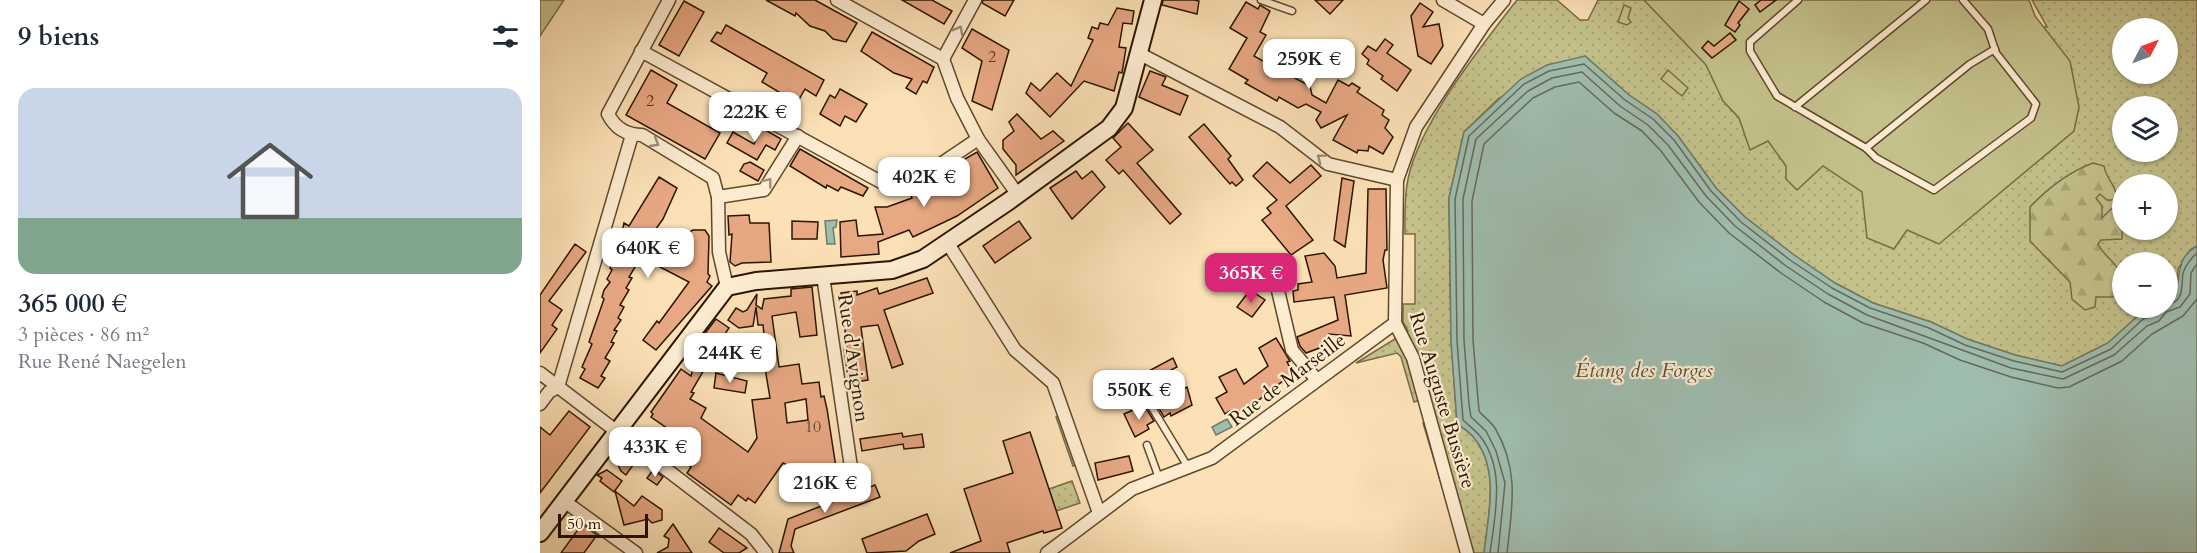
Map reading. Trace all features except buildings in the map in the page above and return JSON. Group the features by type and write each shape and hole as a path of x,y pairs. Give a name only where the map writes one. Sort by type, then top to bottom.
{"main road":[{"path":"540,533 727,287 756,280 892,270 923,259 1018,195 1109,128 1124,108 1153,0"}],"street":[{"path":"669,0 608,114 613,125 632,135 642,135 712,178 718,197 719,252 727,287"},
{"path":"837,0 943,59 957,98 978,140 1018,195"},
{"path":"943,59 975,0"},
{"path":"1443,0 1484,24"},
{"name":"Rue Auguste Bussière","path":"1467,553 1413,358 1395,323 1397,180 1416,127 1484,24 1504,0"},
{"path":"641,51 892,188 926,174 978,140"},
{"path":"1140,54 1280,127 1328,164 1397,180"},
{"path":"540,404 549,392 558,387 632,135"},
{"path":"718,197 764,190 798,136"},
{"path":"947,242 1015,350 1053,383 1099,513"},
{"name":"Rue d'Avignon","path":"823,276 853,481"},
{"path":"1276,282 1292,350 1316,379"},
{"name":"Rue de Marseille","path":"1047,553 1132,489 1212,458 1239,440 1316,379 1395,323"},
{"path":"540,373 751,534 766,553"},
{"path":"564,501 636,553"}],"lane":[{"path":"1261,0 1292,11"},
{"path":"1798,0 1750,42 1750,51 1777,96 1866,148 1876,158 1934,190 2031,118 2035,111 2036,104 2033,97 1995,49 1988,29 1963,0"},
{"path":"1795,107 1926,0"},
{"path":"1866,148 1970,64 1995,49"},
{"path":"1169,382 1151,395 1151,406 1188,467"},
{"path":"1147,445 1159,478"}],"green space":[{"path":"540,0 564,0 540,36"},
{"path":"1517,0 1557,0 1580,20 1588,20 1598,0 1656,0 2047,27 2032,0 2197,0 2197,246 2190,250 2178,269 2178,252 2112,252 2112,318 2136,318 2108,343 2062,366 2015,355 1967,339 1931,322 1873,303 1835,283 1794,255 1745,217 1716,188 1678,136 1657,114 1629,95 1585,56 1499,98 1464,132 1449,198 1451,341 1457,423 1473,437 1488,465 1490,509 1484,553 1462,553 1423,423 1426,422 1420,400 1414,402 1401,357 1397,353 1356,363 1408,331 1403,322 1403,304 1415,304 1415,234 1405,234 1408,179 1414,157 1425,134 1470,62"},
{"path":"1644,0 2029,0 2035,16 2070,61 2079,107 2074,131 1939,244 1907,230 1894,249 1867,238 1862,192 1823,166 1797,190 1786,179 1786,166 1768,141 1750,150 1739,118 1723,101 1706,65"},
{"path":"1624,5 1631,8 1628,18 1631,22 1627,25 1618,22"},
{"path":"1668,70 1688,88 1682,96 1661,79"},
{"path":"2093,163 2104,166 2112,184 2112,200 2107,200 2100,194 2096,198 2102,206 2102,218 2112,209 2112,239 2101,240 2098,244 2112,262 2112,297 2096,297 2095,307 2085,310 2072,299 2070,282 2030,241 2030,207 2059,181"},
{"path":"1060,415 1076,465 1073,466 1056,417"},
{"path":"1072,481 1080,503 1056,511 1049,489"}],"water":[{"name":"Étang des Forges","path":"1585,56 1629,95 1657,114 1678,136 1716,188 1745,217 1835,283 1873,303 1931,322 1967,339 2015,355 2062,366 2108,343 2136,318 2178,318 2180,269 2183,259 2197,246 2197,553 1484,553 1490,509 1488,465 1475,439 1457,423 1451,341 1449,198 1464,132 1521,79 1547,65"},
{"path":"837,220 836,227 833,228 835,244 827,244 825,221"},
{"path":"1227,419 1232,427 1216,435 1212,427"}]}
